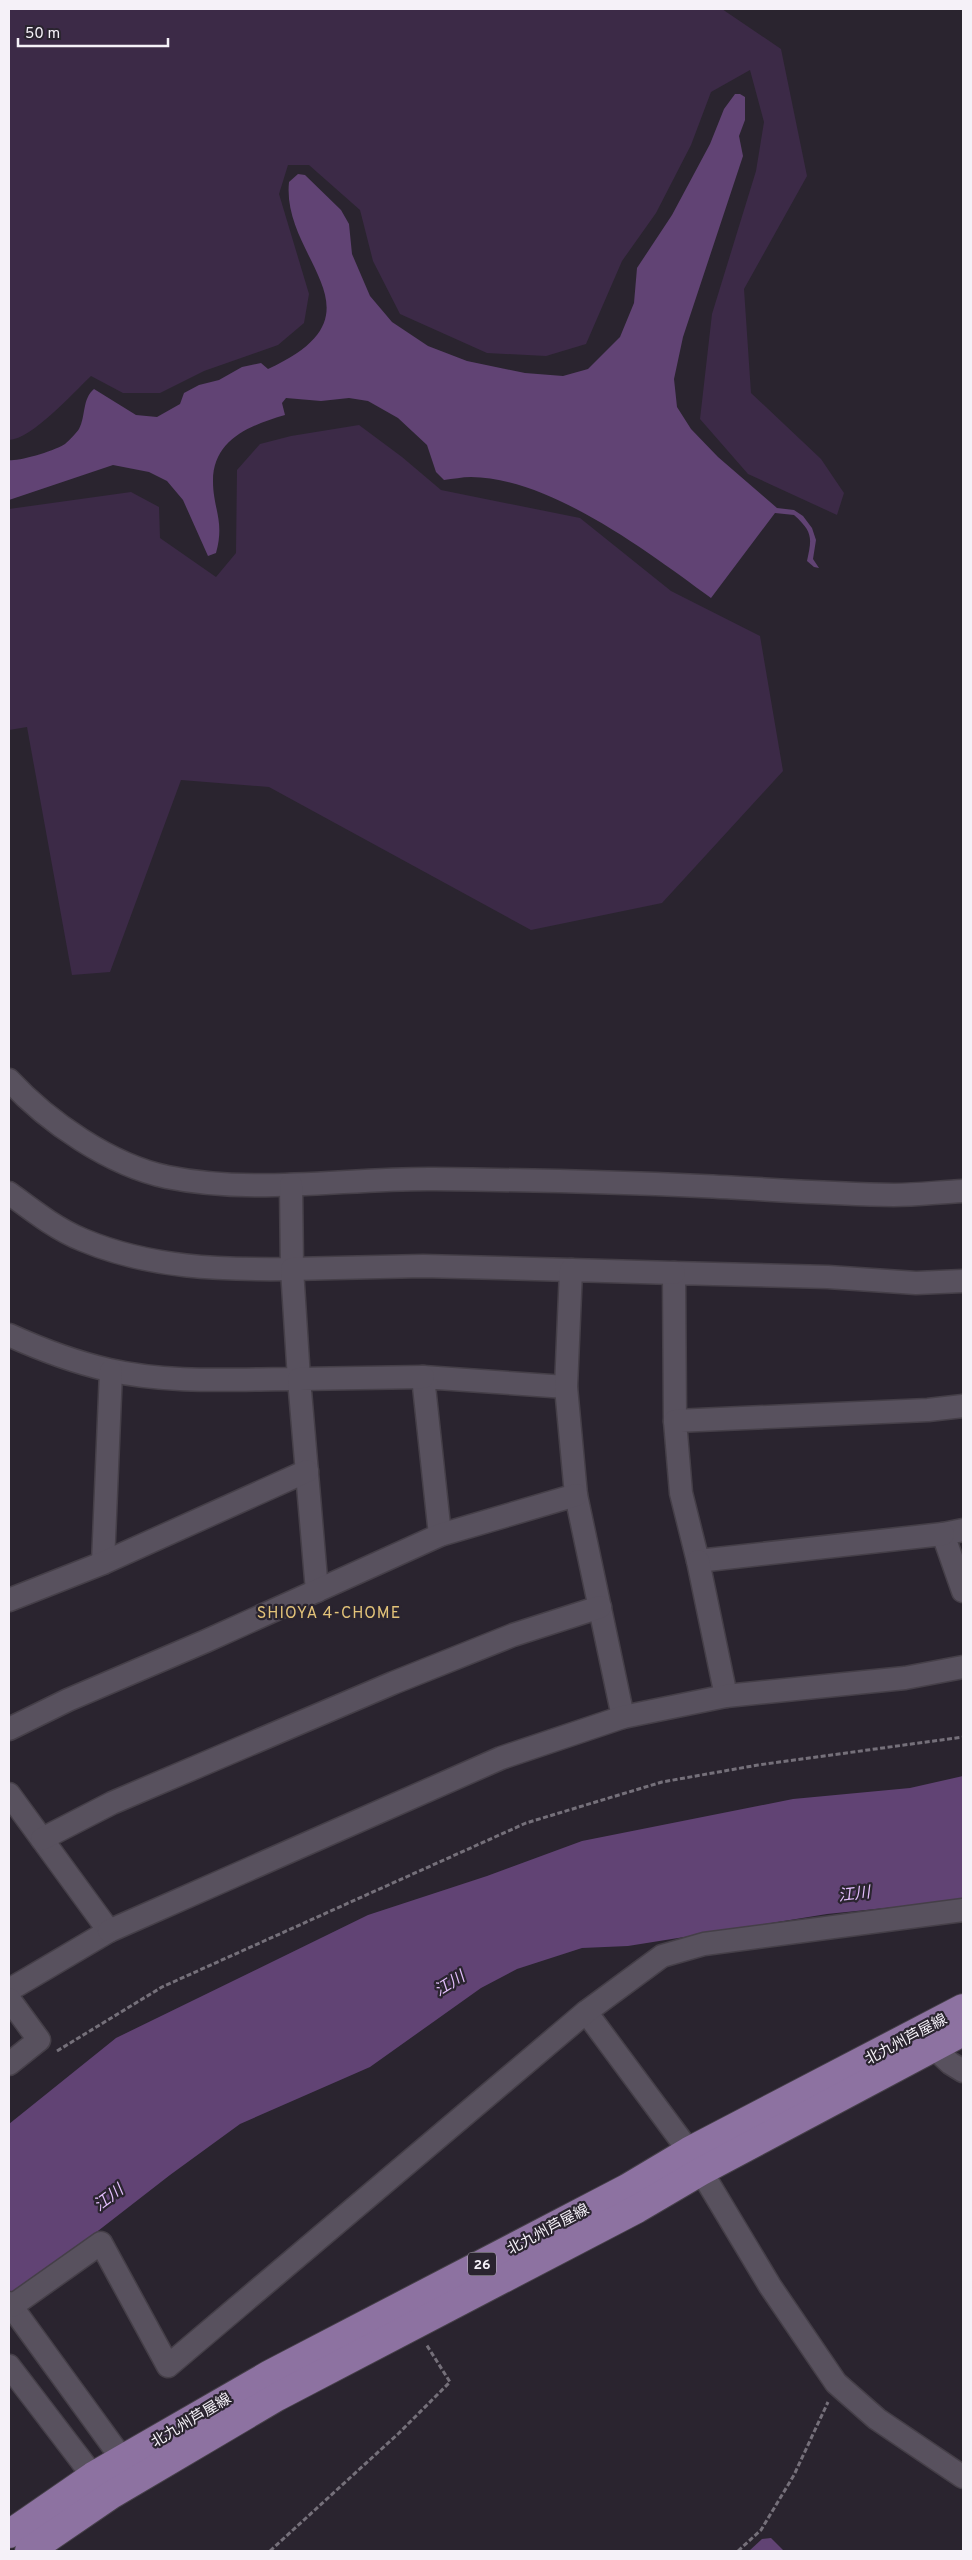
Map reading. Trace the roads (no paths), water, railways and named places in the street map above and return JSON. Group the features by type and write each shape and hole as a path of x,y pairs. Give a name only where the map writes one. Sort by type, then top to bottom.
{"main road":[{"name":"北九州芦屋線","path":"29,2551 111,2495 277,2397 637,2209 694,2162 963,2008"},
{"name":"北九州芦屋線","path":"9,2534 93,2476 270,2374 627,2188 694,2162 934,2048 963,2032"}],"street":[{"path":"9,1080 25,1097 48,1115 111,1158 166,1177 227,1184 291,1185 431,1179 698,1186 896,1195 963,1191"},
{"path":"291,1185 292,1269 299,1379 317,1591"},
{"path":"9,1193 40,1216 82,1239 131,1256 182,1266 230,1270 423,1266 782,1275 916,1283 963,1281"},
{"path":"572,1270 566,1387 576,1495 623,1717"},
{"path":"674,1273 675,1421 681,1493 698,1561 726,1696"},
{"path":"9,1335 55,1356 111,1371 174,1378 299,1379 423,1377 566,1387"},
{"path":"103,1563 111,1371"},
{"path":"423,1377 440,1535"},
{"path":"675,1421 928,1410 963,1406"},
{"path":"9,1600 103,1563 307,1471"},
{"path":"9,1729 68,1700 440,1535 576,1495"},
{"path":"698,1561 953,1532 963,1591"},
{"path":"42,1839 112,1803 393,1683 513,1635 600,1607"},
{"path":"9,1990 109,1931 501,1758 623,1717 726,1696 905,1678 963,1667"},
{"path":"9,1794 109,1931"},
{"path":"123,2460 10,2304 101,2243 168,2366 586,2012 662,1956 704,1944 963,1910"},
{"path":"9,1999 39,2040 9,2064"},
{"path":"586,2012 694,2162 770,2286 836,2383 878,2418 963,2477"},
{"path":"934,2048 950,2063 963,2071"},
{"path":"9,2366 93,2476"}],"water":[{"path":"735,94 745,97 745,120 739,136 743,156 683,337 674,379 677,407 691,429 718,457 777,508 794,510 803,516 812,528 816,540 813,559 819,568 814,567 807,561 810,536 805,526 794,515 775,513 711,598 628,540 565,504 533,490 502,481 471,477 444,480 436,472 427,445 398,418 368,401 349,398 321,401 286,398 282,403 285,415 247,429 227,444 219,454 215,467 213,491 219,532 216,553 208,556 183,500 167,481 149,472 113,465 9,500 9,460 37,455 65,444 71,439 79,429 86,403 94,389 136,415 157,417 180,404 184,393 199,385 219,380 242,367 261,363 268,369 304,348 322,327 327,306 322,284 300,236 291,210 289,182 298,174 305,175 341,210 349,224 352,254 370,296 392,322 428,346 467,361 525,373 563,376 588,369 620,337 634,303 637,268 672,215 710,144 724,109"},
{"name":"江川","path":"963,1776 963,1900 827,1914 628,1946 582,1948 517,1969 481,1988 370,2067 240,2124 170,2175 9,2300 9,2124 116,2038 368,1915 487,1876 582,1841 793,1799 910,1788"},
{"path":"771,2538 784,2551 749,2551 762,2539"}],"district":[{"name":"SHIOYA 4-CHOME","path":"329,1612"}]}
